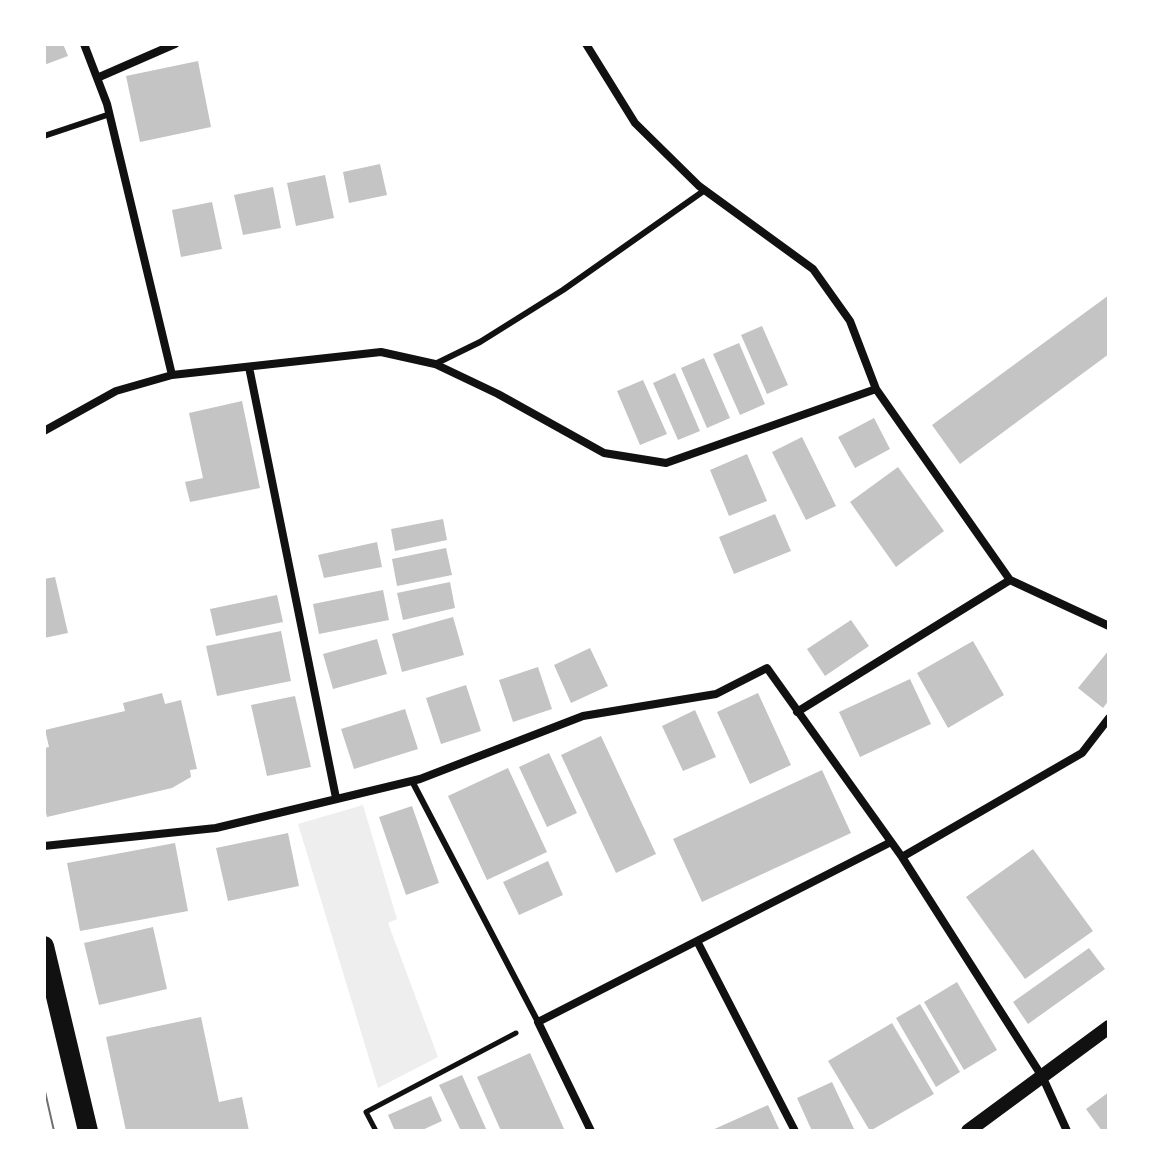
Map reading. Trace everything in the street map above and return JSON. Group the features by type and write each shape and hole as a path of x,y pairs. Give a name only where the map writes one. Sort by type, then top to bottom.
{"main road":[{"path":"44,946 88,1131"}],"street":[{"path":"84,44 110,114 172,375"},
{"path":"97,78 175,44"},
{"path":"586,44 635,123 705,190 813,269 850,321 876,389 1010,580 1109,626"},
{"path":"44,431 116,391 172,375 381,352 435,364 498,394 604,453 666,463 876,389"},
{"path":"249,367 336,798"},
{"path":"797,712 1010,580"},
{"path":"44,846 216,828 412,781 583,716 716,694 767,668 902,857 1043,1078 1067,1131"},
{"path":"902,857 1082,753 1109,718"},
{"path":"591,1131 538,1022 891,842"},
{"path":"697,941 795,1131"},
{"path":"968,1131 1109,1027"}],"lane":[{"path":"44,136 110,114"},
{"path":"435,364 480,342 563,290 705,190"},
{"path":"412,781 538,1022"}],"path":[{"path":"376,1131 366,1112 538,1022"}],"shaded area":[{"path":"363,805 397,919 388,923 438,1057 378,1088 298,824"}],"building":[{"path":"44,44 63,44 68,56 44,65"},
{"path":"198,61 211,127 140,142 126,76"},
{"path":"380,164 387,195 349,203 343,172"},
{"path":"325,175 334,218 296,226 287,183"},
{"path":"273,187 281,228 243,235 234,195"},
{"path":"212,202 222,249 181,257 172,210"},
{"path":"1109,295 1109,354 960,464 932,425"},
{"path":"762,326 788,385 767,394 741,335"},
{"path":"739,343 765,404 740,415 713,354"},
{"path":"704,358 730,418 707,428 681,368"},
{"path":"675,373 700,431 678,440 653,383"},
{"path":"643,380 667,434 640,445 617,391"},
{"path":"242,401 260,488 190,502 185,482 203,478 189,413"},
{"path":"874,418 890,449 855,468 838,437"},
{"path":"802,437 836,506 806,520 772,452"},
{"path":"747,454 767,501 729,516 710,470"},
{"path":"898,467 944,531 896,567 850,502"},
{"path":"775,514 791,551 734,574 719,537"},
{"path":"443,519 447,540 395,551 391,529"},
{"path":"377,542 382,567 324,578 318,555"},
{"path":"446,548 452,575 397,586 392,559"},
{"path":"55,577 68,633 44,638 44,579"},
{"path":"450,582 455,608 403,620 397,593"},
{"path":"383,590 389,620 319,634 313,604"},
{"path":"277,595 283,622 216,636 210,609"},
{"path":"453,617 464,655 402,672 392,634"},
{"path":"851,620 869,646 825,676 807,649"},
{"path":"281,631 291,681 217,696 206,646"},
{"path":"377,639 387,674 333,689 323,654"},
{"path":"973,641 1004,695 948,728 917,673"},
{"path":"590,648 608,686 571,703 554,665"},
{"path":"1109,650 1109,700 1103,708 1078,688"},
{"path":"538,667 552,709 513,722 499,680"},
{"path":"910,679 931,724 860,757 839,712"},
{"path":"466,685 481,731 441,744 426,698"},
{"path":"162,693 165,704 181,700 197,769 190,770 191,777 172,788 47,817 44,804 44,748 49,747 45,730 125,711 123,703"},
{"path":"758,693 791,765 750,784 717,712"},
{"path":"295,696 311,767 267,776 251,705"},
{"path":"405,709 418,749 354,769 341,729"},
{"path":"695,710 716,757 683,771 662,726"},
{"path":"601,736 656,854 616,873 561,755"},
{"path":"549,753 577,813 547,827 519,767"},
{"path":"508,768 547,852 487,880 448,796"},
{"path":"822,770 851,833 702,902 673,839"},
{"path":"412,806 439,883 406,895 379,817"},
{"path":"288,833 299,886 228,901 216,848"},
{"path":"175,843 188,911 80,931 67,863"},
{"path":"1033,849 1093,931 1025,979 966,897"},
{"path":"548,861 563,895 519,915 503,882"},
{"path":"153,927 167,989 99,1005 84,943"},
{"path":"1089,948 1105,969 1028,1024 1013,1002"},
{"path":"957,982 997,1050 964,1070 924,1002"},
{"path":"920,1004 960,1072 936,1087 896,1018"},
{"path":"201,1017 219,1102 242,1097 249,1131 126,1131 106,1037"},
{"path":"892,1023 934,1094 870,1131 828,1061"},
{"path":"530,1053 565,1131 501,1131 477,1077"},
{"path":"462,1075 487,1131 461,1131 439,1085"},
{"path":"832,1082 855,1131 812,1131 797,1098"},
{"path":"1109,1092 1109,1131 1102,1131 1086,1109"},
{"path":"431,1096 442,1121 420,1131 395,1131 388,1115"},
{"path":"768,1105 780,1131 710,1131"}],"tram line":[{"path":"44,1087 54,1131"}]}
